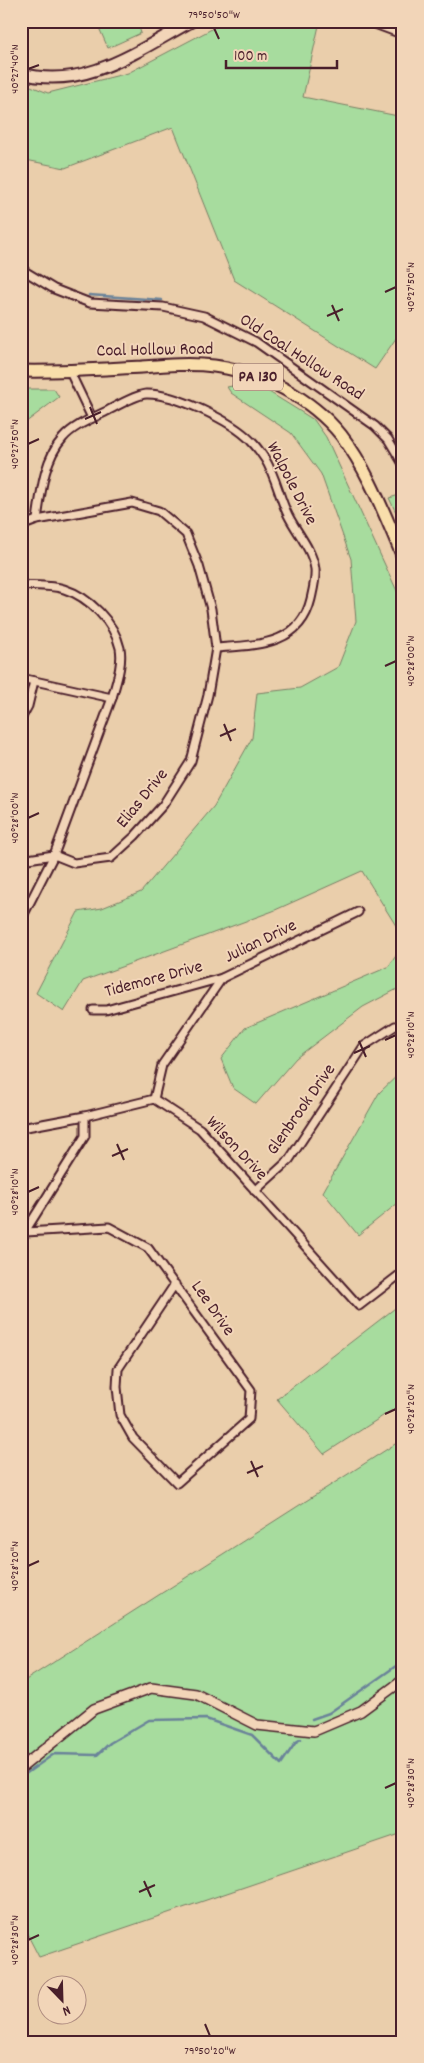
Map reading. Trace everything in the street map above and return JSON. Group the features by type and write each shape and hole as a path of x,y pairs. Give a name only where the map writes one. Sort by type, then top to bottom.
{"main road":[{"path":"21,73 55,78 86,74 118,61 192,21"},
{"path":"371,21 403,32"},
{"name":"Coal Hollow Road","path":"21,371 168,365 213,366 253,375 292,394 328,421 351,449 366,476 403,557"}],"street":[{"name":"Old Coal Hollow Road","path":"21,269 54,289 90,303 163,307 204,316 213,320 256,342 376,426 388,439 403,464"},
{"path":"69,370 92,418"},
{"name":"Walpole Drive","path":"37,520 44,479 54,453 63,438 74,428 92,418 145,394 177,399 229,423 251,441 275,478 288,514 307,546 315,569 314,589 308,613 292,632 263,645 216,648"},
{"name":"Elias Drive","path":"21,526 37,520 132,503 159,511 186,534 199,566 211,609 216,648 208,695 191,761 163,805 135,836 111,858 74,864 54,855"},
{"path":"21,585 63,589 85,600 99,611 113,629 120,650 118,677 112,698 54,855 21,920"},
{"path":"21,678 112,698"},
{"path":"21,719 28,706 34,681"},
{"path":"21,860 54,855"},
{"name":"Julian Drive","path":"154,1099 162,1065 222,978 358,912"},
{"name":"Tidemore Drive","path":"93,1010 106,1010 222,978"},
{"name":"Glenbrook Drive","path":"255,1191 289,1160 364,1046 395,1026"},
{"path":"21,1128 85,1116 154,1099"},
{"name":"Wilson Drive","path":"154,1099 200,1129 359,1306 403,1272"},
{"path":"21,1238 86,1136 85,1116"},
{"name":"Lee Drive","path":"26,1232 109,1226 148,1248 175,1284 251,1390 249,1419 176,1483 133,1438 120,1415 118,1387 118,1369 175,1284"},
{"path":"21,1768 94,1709 151,1688 196,1694 257,1725 314,1731 361,1711 403,1680"}],"green space":[{"path":"96,21 137,21 141,33 108,48"},
{"path":"227,21 320,21 303,97 403,117 403,328 375,369 234,280 173,127 65,168 21,159 21,82 48,93 128,73"},
{"path":"253,382 314,420 326,437 403,604 403,937 362,871 273,911 83,981 64,1012 36,993 78,912 102,908 141,892 214,806 252,738 257,693 300,688 338,667 356,621 351,559 321,474 291,433 231,393 227,387"},
{"path":"21,389 54,389 59,397 21,426"},
{"path":"403,494 403,527 389,498"},
{"path":"403,946 403,986 363,1007 296,1058 256,1104 233,1088 221,1059 245,1028 388,967"},
{"path":"403,1070 403,1199 358,1235 323,1192 379,1093"},
{"path":"403,1302 403,1403 324,1454 277,1399"},
{"path":"403,1439 403,1833 39,1957 21,1922 21,1683"}],"waterway":[{"path":"89,295 162,300"},
{"path":"312,1719 329,1713 403,1661"},
{"path":"21,1777 54,1754 97,1755 110,1743 149,1720 206,1719 252,1735 281,1764 296,1742 301,1739"}]}
